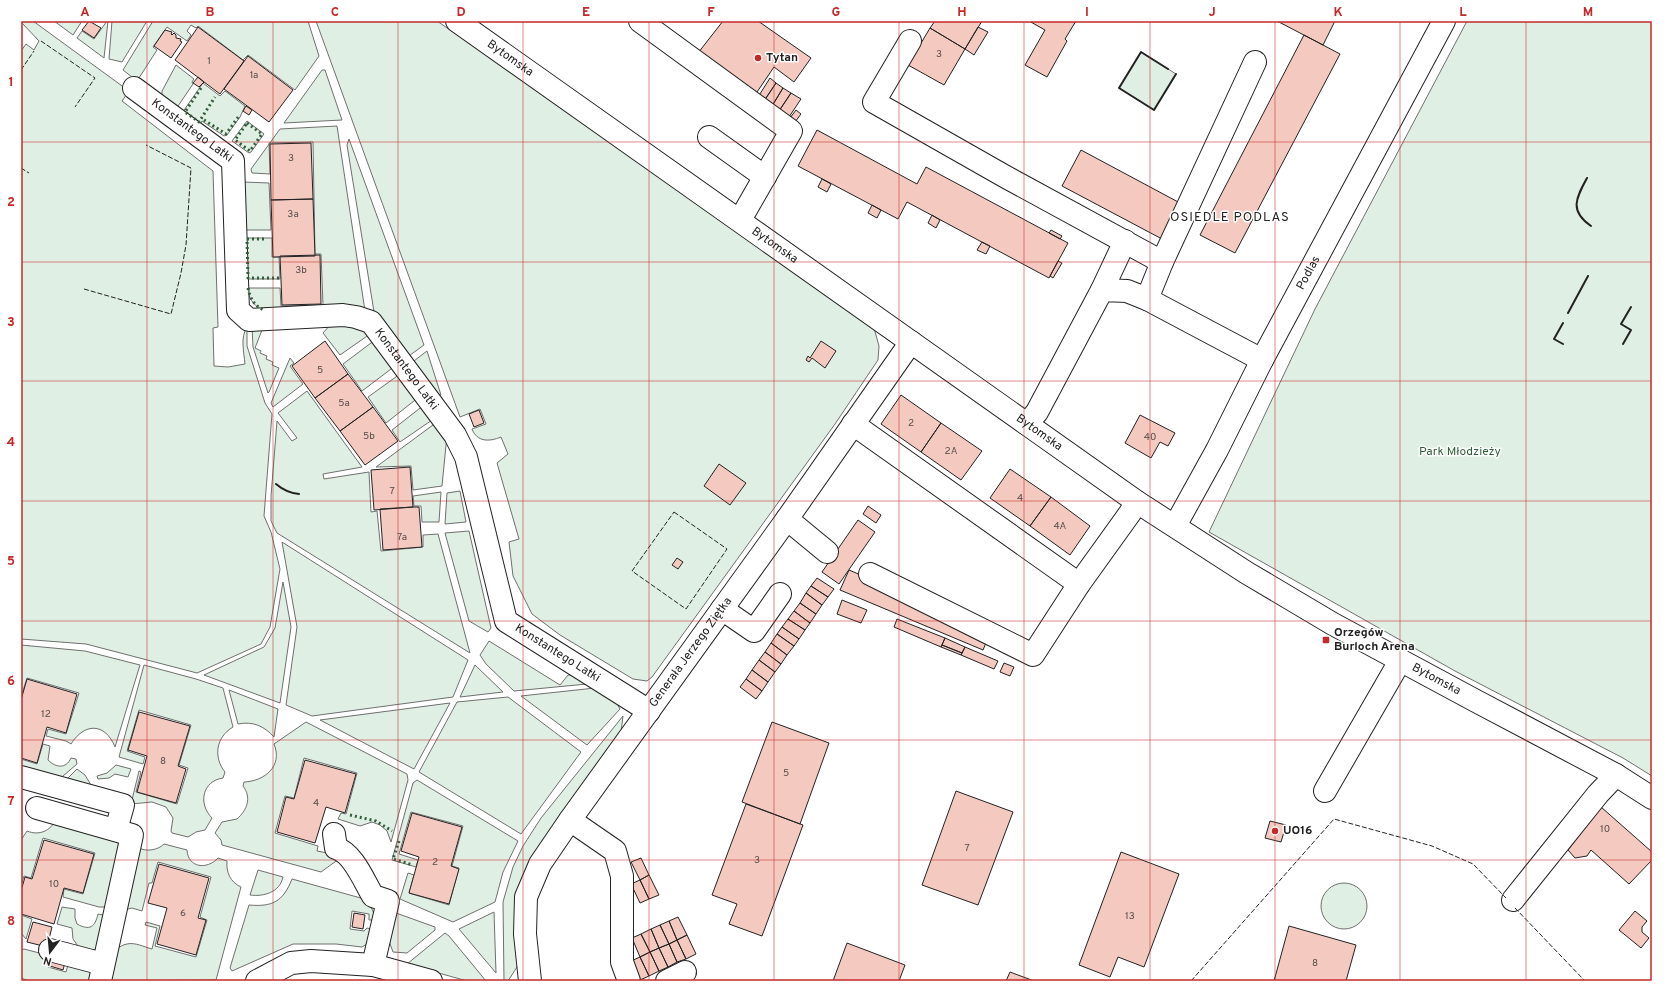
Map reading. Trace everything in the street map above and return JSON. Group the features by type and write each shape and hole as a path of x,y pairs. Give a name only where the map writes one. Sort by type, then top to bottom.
{"street":[{"name":"Bytomska","path":"457,21 1137,502 1247,573 1400,661 1616,775 1652,798"},
{"path":"640,21 791,131 740,220"},
{"name":"Podlas","path":"1175,526 1218,450 1262,360 1444,21"},
{"path":"910,41 874,102 1006,177 1162,262"},
{"path":"1147,299 1162,262 1256,62"},
{"name":"Konstantego Latki","path":"134,88 232,161 238,310 249,320 343,315 356,317 371,322 451,428 466,457 506,621 648,711"},
{"path":"709,137 765,177"},
{"path":"1027,424 1037,412 1102,290 1125,241"},
{"path":"1102,290 1127,291 1147,299 1262,360"},
{"name":"Generała Jerzego Ziętka","path":"530,981 526,934 526,897 540,864 911,342"},
{"path":"853,424 1079,584"},
{"path":"870,574 1033,655 1079,584 1137,502"},
{"path":"786,519 827,552"},
{"path":"722,609 754,632 780,594"},
{"path":"1325,791 1400,661"},
{"path":"1513,900 1598,794 1616,775"},
{"path":"21,777 123,805 116,830"},
{"path":"37,808 132,835 102,972 50,950"},
{"path":"570,820 615,851 622,876 622,962 629,981"},
{"path":"334,834 336,848 344,850 349,856 373,896 388,901 373,965"},
{"path":"256,981 291,963 311,961 373,965 431,981"}],"green space":[{"path":"23,21 33,21 129,91 122,101 213,171 218,327 213,328 214,366 228,367 245,364 243,340 247,328 247,346 265,403 272,414 264,516 271,532 280,569 270,627 261,644 197,673 86,644 21,639 21,51 26,44 34,50 39,41 22,23"},
{"path":"54,21 82,21 73,35"},
{"path":"107,21 104,58 77,38 82,31 94,39"},
{"path":"112,21 147,21 122,62 109,59"},
{"path":"153,21 308,21 319,56 295,90 248,55 243,60 198,26 196,28 191,25 187,31 191,35 187,41 167,27 153,47 157,50 137,81 123,70"},
{"path":"316,21 437,21 601,134 874,328 879,346 878,360 835,424 652,677 647,681 633,679 560,635 532,614 513,576 509,542 519,539 497,463 508,454 501,437 492,440 484,440 480,439 474,433 472,429 486,424 480,409 460,417"},
{"name":"Park Młodzieży","path":"1467,21 1652,21 1652,776 1623,758 1455,671 1209,532 1315,309"},
{"path":"1141,52 1176,74 1154,110 1119,88"},
{"path":"176,65 194,79 192,82 193,84 176,109 162,95 162,91"},
{"path":"322,70 325,70 342,120 284,123"},
{"path":"203,83 220,96 225,91 245,106 240,117 227,135 224,136 202,121 200,125 182,113"},
{"path":"247,121 264,134 249,153 232,141"},
{"path":"337,126 365,311 261,310 249,295 248,288 280,288 281,306 323,305 321,254 315,254 313,142 270,143 280,129"},
{"path":"349,139 424,345 406,358 375,318 347,145"},
{"path":"269,144 270,174 252,173 251,169"},
{"path":"243,182 269,183 271,230 244,230"},
{"path":"245,238 272,238 272,257 279,257 280,279 247,279"},
{"path":"350,323 370,334 340,355 323,333 331,324"},
{"path":"252,326 262,330 255,348 261,351 260,353 267,356 266,359 273,362 272,365 279,368 268,393 253,347"},
{"path":"375,340 395,366 362,391 343,364"},
{"path":"427,351 441,395 436,398 410,364"},
{"path":"290,358 294,363 290,366 303,384 273,407 271,403"},
{"path":"400,374 419,397 386,423 368,397"},
{"path":"307,391 362,467 323,474 324,479 369,472 371,512 377,511 381,551 423,547 423,535 438,534 470,653 277,533 271,521 271,496 277,421 292,441 297,438 278,413"},
{"path":"424,405 435,418 400,442 392,430"},
{"path":"437,422 447,435 442,486 413,490 411,466 376,467"},
{"path":"460,491 466,522 445,524 447,493"},
{"path":"441,492 439,522 422,522 421,506 414,506 413,496"},
{"path":"469,531 491,628 488,632 469,621 445,533"},
{"path":"282,542 468,660 453,697 312,716 286,705 297,627"},
{"path":"283,582 291,627 280,703 204,675 264,647 275,628"},
{"path":"489,641 560,685 568,675 573,675 587,684 514,691 486,664 480,655"},
{"path":"21,645 85,651 140,665 115,747 106,733 94,728 82,732 71,744 66,741 46,736 48,729 66,734 79,693 27,678 21,697"},
{"path":"144,665 223,688 233,727 223,736 218,748 219,760 225,772 223,778 210,784 204,794 205,806 212,818 205,830 196,832 188,837 172,833 173,818 166,807 152,802 131,804 139,771 141,772 136,792 177,804 188,768 179,765 191,725 139,710 127,751 145,757 143,764 119,757"},
{"path":"475,665 503,692 460,697"},
{"path":"595,688 615,700 620,709 587,745 521,696"},
{"path":"229,690 278,709 274,737 258,725 249,723 238,724"},
{"path":"508,697 581,752 521,834 419,772 457,702"},
{"path":"450,703 414,769 320,720"},
{"path":"623,716 621,732 547,835 517,967 508,981 504,981 503,902 513,867 523,846 541,818"},
{"path":"306,722 407,774 408,780 391,842 387,831 380,825 372,822 360,826 338,819 341,813 346,814 357,773 304,758 294,798 285,796 275,833 318,846 317,851 343,856 321,872 222,845 221,840 215,833 222,822 237,819 246,808 248,799 246,790 243,786 244,782 259,779 270,771 276,759 274,744"},
{"path":"43,744 50,746 48,760 54,765 64,766 71,758 76,759 77,764 56,782 21,773 21,759 37,764"},
{"path":"116,765 131,769 128,777 115,774 109,778 98,779 97,776 107,773"},
{"path":"77,769 85,775 94,790 62,784"},
{"path":"417,780 518,841 503,872 495,902 453,922 400,899 408,873 414,875 409,893 449,905 459,868 452,866 463,826 411,812 399,854 418,860 416,867 392,860 413,783"},
{"path":"56,819 125,838 110,907 99,907 63,897 64,889 83,894 95,853 43,838 31,878 24,876 21,886 21,840 27,831 40,833 51,827"},
{"path":"164,844 187,850 188,856 194,864 209,864 218,858 227,861 227,869 231,879 241,887 216,980 107,981 110,964 114,954 121,946 133,944 152,949 157,928 145,925 146,922 160,926 155,946 196,957 207,920 200,917 211,877 158,862 152,883 149,883 142,911 132,908 128,909 122,904 139,848 152,850 159,848"},
{"path":"258,870 283,877 279,886 275,890 266,894 250,895"},
{"path":"292,879 368,900 375,916 373,920 369,920 369,914 352,911 350,929 364,931 367,928 371,929 367,944 362,947 336,944 293,944 232,971 230,968 249,905 270,904 281,898 289,887"},
{"path":"1344,883 1357,887 1363,893 1367,906 1363,919 1357,925 1344,929 1331,925 1325,919 1321,906 1325,893 1331,887"},
{"path":"62,907 75,909 77,924 85,927 93,925 98,914 109,916 101,945 94,950 80,949 73,939 72,928 57,924"},
{"path":"494,912 496,973 459,929"},
{"path":"396,913 435,927 435,930 407,953 393,952 389,941"},
{"path":"21,915 32,919 26,939 21,933"},
{"path":"445,933 486,981 467,981 407,964"},
{"path":"24,949 51,956 48,967 66,972 69,961 89,969 95,981 29,981 21,978 21,950"}],"building":[{"path":"89,21 101,28 94,38 82,30"},
{"name":"Tytan","path":"723,21 758,21 811,58 794,82 774,67 755,95 698,53"},
{"path":"935,21 982,21 965,49 930,28"},
{"path":"1029,21 1076,21 1065,39 1067,41 1047,77 1025,65 1045,30"},
{"path":"1277,21 1335,21 1323,45"},
{"path":"198,27 244,61 220,94 175,60"},
{"path":"978,27 988,32 974,55 965,49"},
{"path":"930,28 965,49 944,85 908,65"},
{"path":"165,30 172,32 172,35 174,33 176,38 181,39 180,41 182,42 171,58 154,46"},
{"path":"1304,35 1340,54 1235,253 1200,235"},
{"path":"248,56 293,90 269,122 224,89"},
{"path":"198,77 204,82 199,87 193,83"},
{"path":"770,78 776,83 764,101 758,97"},
{"path":"776,83 783,88 772,106 764,101"},
{"path":"783,88 791,93 779,111 772,106"},
{"path":"791,93 801,99 789,117 779,111"},
{"path":"246,106 252,110 249,115 243,111"},
{"path":"796,110 801,114 795,122 790,118"},
{"path":"817,130 917,184 926,167 1068,243 1049,278 907,202 898,219 798,166"},
{"path":"311,143 313,199 271,200 270,144"},
{"path":"1081,150 1180,203 1162,239 1062,186"},
{"path":"822,179 831,184 827,192 818,187"},
{"path":"313,199 315,256 273,257 271,200"},
{"path":"872,205 881,210 877,218 868,213"},
{"path":"932,215 940,220 936,228 928,223"},
{"path":"1051,230 1062,236 1060,239 1049,233"},
{"path":"982,242 990,246 986,254 977,250"},
{"path":"320,255 321,304 282,305 280,256"},
{"path":"1058,261 1062,263 1053,278 1050,276"},
{"path":"325,341 348,374 315,398 292,366"},
{"path":"821,341 836,351 825,368 812,358 809,362 806,360 808,356 810,358"},
{"path":"348,374 373,407 340,431 315,398"},
{"path":"901,395 941,423 921,452 881,424"},
{"path":"373,407 398,441 365,465 340,431"},
{"path":"479,410 484,423 474,427 469,414"},
{"path":"1140,415 1175,433 1168,446 1160,442 1151,458 1125,443"},
{"path":"941,423 982,451 961,480 921,452"},
{"path":"719,464 746,483 730,505 704,486"},
{"path":"410,467 413,507 374,510 371,470"},
{"path":"1010,469 1051,497 1030,526 990,498"},
{"path":"1051,497 1090,526 1070,555 1030,526"},
{"path":"868,506 881,515 876,523 863,514"},
{"path":"419,507 422,547 383,550 380,509"},
{"path":"858,520 875,532 839,584 822,572"},
{"path":"677,558 683,562 678,569 672,565"},
{"path":"849,570 991,631 983,650 840,590"},
{"path":"817,578 834,589 828,597 811,586"},
{"path":"811,586 828,597 822,605 806,593"},
{"path":"806,593 822,605 816,614 800,603"},
{"path":"842,600 867,610 861,623 837,614"},
{"path":"800,603 816,614 810,623 794,611"},
{"path":"794,611 810,623 805,630 788,619"},
{"path":"788,619 805,630 799,639 782,627"},
{"path":"897,619 945,638 941,647 894,627"},
{"path":"782,627 799,639 794,646 777,634"},
{"path":"777,634 794,646 787,655 771,643"},
{"path":"945,638 965,647 962,653 942,645"},
{"path":"771,643 787,655 781,664 765,652"},
{"path":"942,645 962,653 961,655 941,647"},
{"path":"965,647 998,661 994,669 961,655"},
{"path":"765,652 781,664 775,672 759,660"},
{"path":"759,660 775,672 768,682 752,670"},
{"path":"1004,663 1014,667 1010,676 1000,672"},
{"path":"752,670 768,682 762,691 746,679"},
{"path":"27,679 77,694 66,733 47,727 37,763 21,758 21,700"},
{"path":"746,679 762,691 756,699 740,687"},
{"path":"139,712 190,726 178,766 186,769 176,803 137,792 147,756 128,750"},
{"path":"772,722 829,743 800,824 742,802"},
{"path":"305,760 356,774 345,813 326,807 315,843 277,832 286,797 294,799"},
{"path":"956,791 1013,812 978,905 922,885"},
{"path":"746,804 803,825 762,936 729,924 737,904 712,895"},
{"path":"1601,807 1652,852 1652,860 1629,884 1591,850 1587,856 1575,858 1568,850"},
{"path":"412,813 462,827 451,866 459,869 449,904 409,893 419,857 401,851"},
{"name":"UO16","path":"1270,821 1286,825 1281,842 1265,838"},
{"path":"44,840 94,854 83,893 64,888 54,924 21,914 21,891 25,877 32,879"},
{"path":"1121,852 1179,874 1144,967 1118,957 1110,977 1079,965"},
{"path":"641,858 649,875 640,880 631,862"},
{"path":"159,864 209,878 198,918 206,920 196,955 157,944 167,908 148,903"},
{"path":"649,875 659,895 649,899 640,880"},
{"path":"640,880 649,899 640,903 631,884"},
{"path":"1635,911 1647,921 1642,927 1642,932 1649,938 1641,948 1619,930"},
{"path":"354,913 365,915 363,929 352,927"},
{"path":"678,917 687,935 677,940 669,921"},
{"path":"669,921 677,940 669,944 660,925"},
{"path":"33,922 52,927 47,947 27,942"},
{"path":"660,925 669,944 659,948 651,929"},
{"path":"1289,926 1356,945 1346,981 1274,981"},
{"path":"651,929 659,948 650,952 641,934"},
{"path":"641,934 650,952 640,957 632,938"},
{"path":"687,935 696,954 686,959 677,940"},
{"path":"677,940 686,959 677,962 669,944"},
{"path":"847,943 905,965 899,981 833,981"},
{"path":"669,944 677,962 668,967 659,948"},
{"path":"659,948 668,967 659,971 650,952"},
{"path":"650,952 659,971 649,976 640,957"},
{"path":"53,956 66,959 63,970 50,966"},
{"path":"640,957 649,976 640,980 631,961"},
{"path":"1010,972 1034,981 1006,981"}],"hedge":[{"path":"201,88 185,112 199,122 215,97"},
{"path":"204,120 226,134 239,116"},
{"path":"247,123 262,134 250,151 235,140 247,123"},
{"path":"264,239 247,239 248,278 279,278"},
{"path":"248,288 253,301 264,310"},
{"path":"350,815 376,821 392,831"},
{"path":"399,841 393,859 413,865"}],"fence":[{"path":"41,41 95,78 75,107"},
{"path":"21,70 34,51"},
{"path":"84,289 171,314 186,245 191,168 146,145"},
{"path":"21,168 29,173"},
{"path":"674,512 727,549 686,609 632,571 674,512"},
{"path":"1191,981 1334,819 1432,846 1473,864 1506,898"},
{"path":"1515,908 1585,981"}],"wall":[{"path":"1168,69 1141,52 1119,88 1154,110 1176,74"},
{"path":"1587,178 1578,198 1577,209 1584,220 1591,226"},
{"path":"1568,313 1588,276"},
{"path":"1623,344 1631,330 1621,324 1631,307"},
{"path":"1563,323 1554,339 1563,344"},
{"path":"276,484 286,491 299,494"}],"place":[{"name":"Tytan","path":"758,58"},
{"name":"Orzegów Burloch Arena","path":"1326,640"},
{"name":"UO16","path":"1275,831"}],"district":[{"name":"OSIEDLE PODLAS","path":"1230,218"}]}
